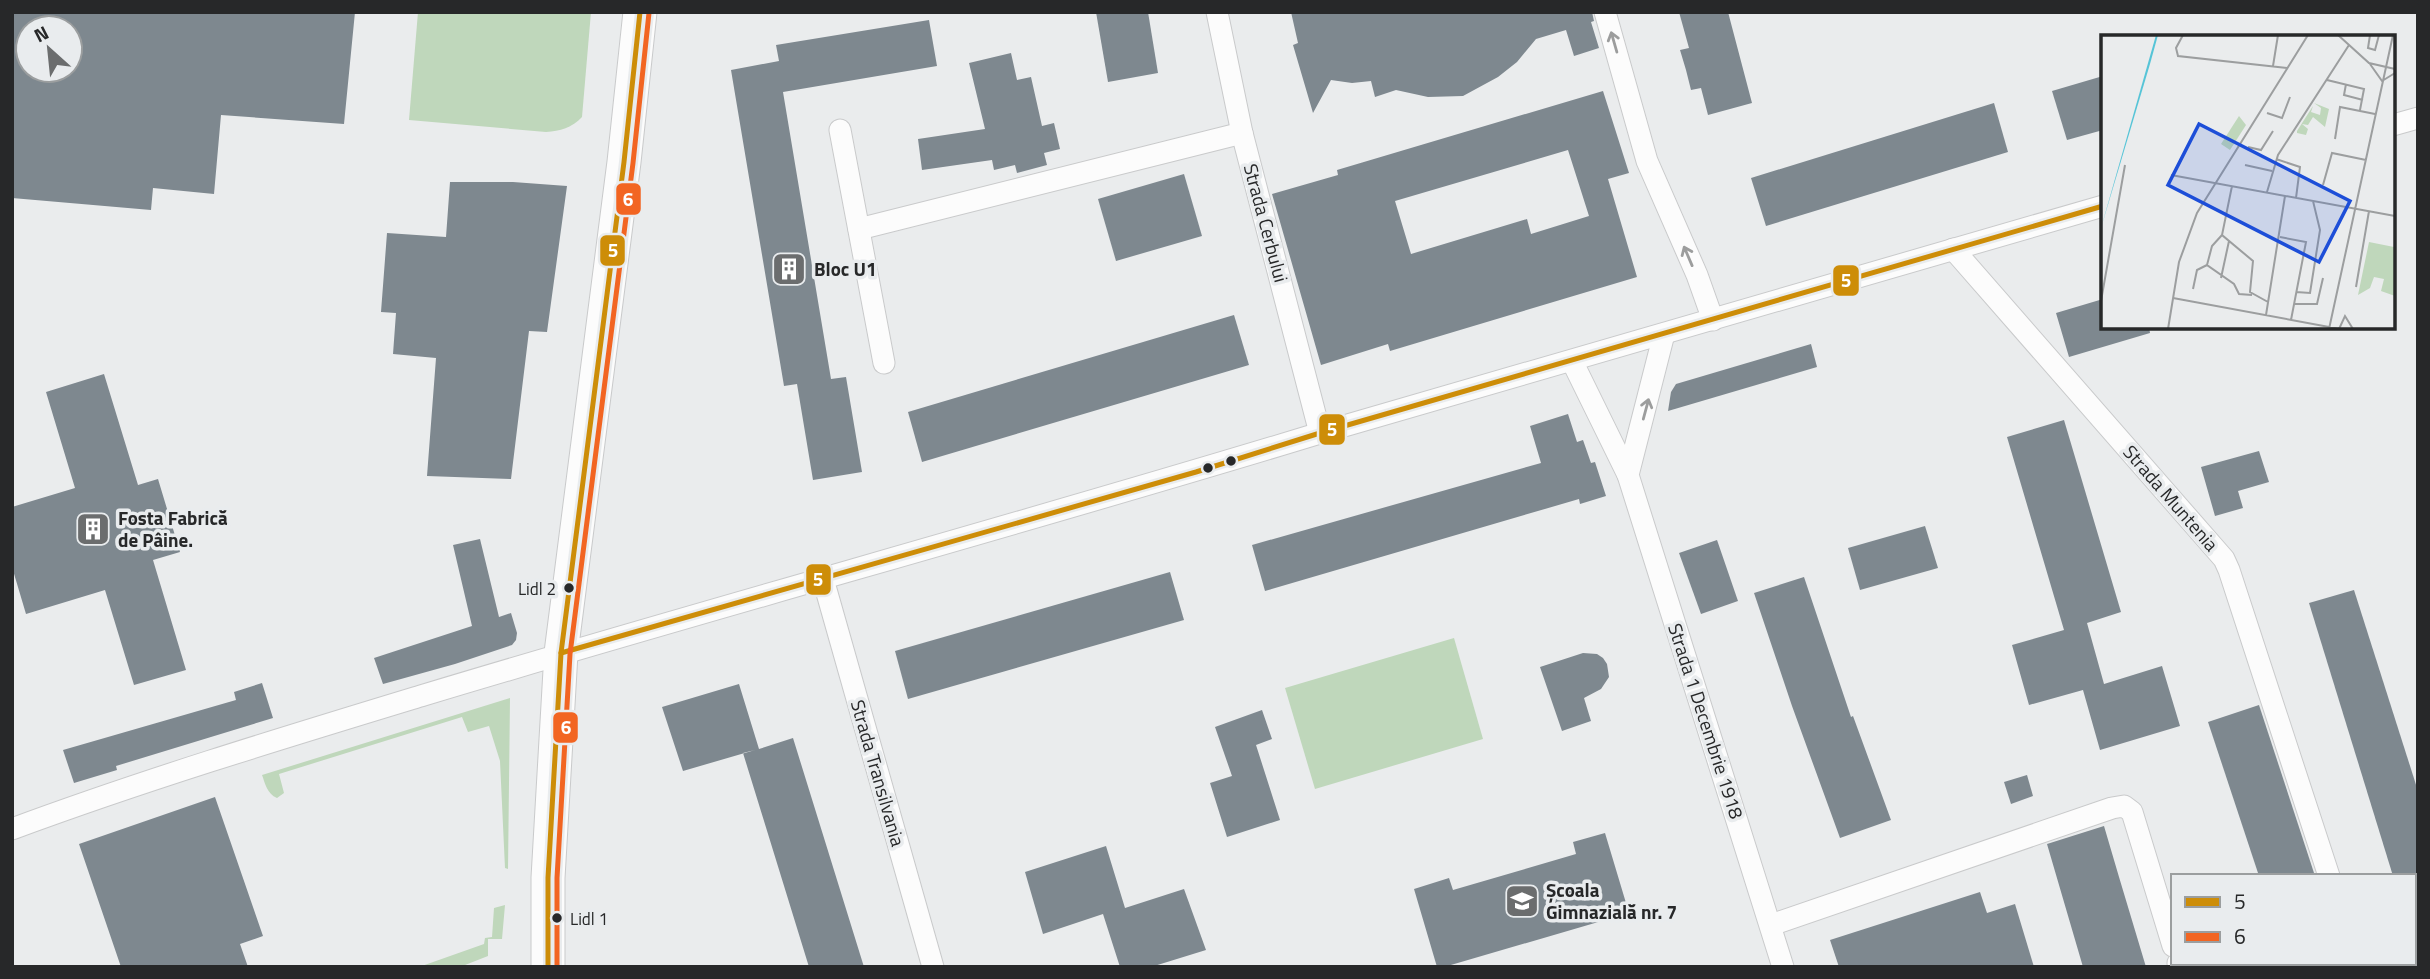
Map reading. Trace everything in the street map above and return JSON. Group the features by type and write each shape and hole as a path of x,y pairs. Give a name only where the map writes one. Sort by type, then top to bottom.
{"main road":[{"path":"548,967 548,878 561,653 624,162 640,12"}],"street":[{"name":"Strada Cerbului","path":"1217,12 1242,133 1320,433"},
{"path":"1605,12 1647,161 1697,275 1713,320"},
{"path":"2395,124 2418,118"},
{"path":"840,130 884,363"},
{"path":"859,229 1242,133"},
{"path":"12,829 298,733 561,653 1196,472 1320,433 2101,207"},
{"name":"Strada Muntenia","path":"1954,249 2224,559 2230,570 2328,874"},
{"path":"1628,475 1664,334"},
{"name":"Strada 1 Decembrie 1918","path":"1572,361 1628,475 1783,967"},
{"name":"Strada Transilvania","path":"823,579 933,967"},
{"path":"1771,925 2021,838 2124,806 2132,812 2171,939"}],"green space":[{"path":"418,12 591,12 582,117 566,128 546,132 409,120"},
{"path":"1454,638 1483,739 1315,789 1285,688"},
{"path":"510,698 508,869 505,868 500,761 489,726 468,732 462,717 279,774 284,793 277,798 265,785 262,775"},
{"path":"505,905 502,939 488,939 488,956 460,967 419,967 484,944 485,938 492,937 494,908"}],"building":[{"path":"12,12 355,12 344,124 221,115 214,194 153,188 151,210 12,198"},
{"path":"1096,12 1148,12 1158,73 1108,82"},
{"path":"1291,12 1592,12 1594,21 1591,22 1599,48 1574,56 1566,30 1536,39 1517,62 1498,77 1463,96 1428,97 1396,90 1375,97 1371,81 1352,83 1331,80 1313,113 1293,45 1298,43"},
{"path":"1679,12 1728,12 1752,103 1708,115 1701,88 1691,90 1680,50 1689,48"},
{"name":"Bloc U1","path":"929,20 937,66 783,92 831,379 846,377 862,472 813,480 797,384 784,386 731,70 779,61 776,45"},
{"path":"1011,53 1017,80 1031,77 1042,126 1054,123 1060,149 1044,153 1047,165 1017,173 1015,165 994,170 992,160 922,170 918,139 985,129 969,63"},
{"path":"2101,77 2101,131 2067,140 2052,91"},
{"path":"1603,91 1629,173 1608,179 1637,277 1390,351 1388,344 1321,365 1272,194 1338,175 1337,170","holes":["1568,150 1589,216 1531,234 1527,219 1411,254 1395,201"]},
{"path":"1994,103 2008,152 1766,226 1751,178"},
{"path":"1184,174 1202,236 1116,261 1098,199"},
{"path":"450,182 513,182 567,186 547,332 529,331 511,479 427,476 436,358 393,354 396,313 381,312 387,233 446,237"},
{"path":"2101,300 2101,329 2149,329 2150,333 2069,357 2056,313"},
{"path":"1234,315 1249,365 922,462 908,412"},
{"path":"1811,344 1817,367 1668,411 1671,392 1676,384"},
{"name":"Fosta Fabrică de Pâine.","path":"104,374 138,485 158,479 180,552 153,560 186,670 134,685 105,590 26,614 12,567 12,507 75,488 46,392"},
{"path":"1568,414 1577,442 1583,440 1591,463 1595,462 1606,496 1580,504 1579,499 1265,591 1252,545 1541,463 1530,426"},
{"path":"2064,420 2121,612 2087,623 2104,684 2162,666 2180,726 2100,750 2083,690 2029,705 2012,645 2064,630 2007,437"},
{"path":"2259,451 2269,482 2238,491 2243,508 2215,516 2201,467"},
{"path":"1925,526 1938,568 1860,590 1848,548"},
{"path":"480,539 499,617 511,613 517,633 516,640 512,645 455,664 383,684 374,658 472,626 453,545"},
{"path":"1717,540 1738,601 1701,614 1679,553"},
{"path":"1170,572 1184,620 908,699 895,651"},
{"path":"1804,577 1851,717 1853,716 1891,820 1840,838 1754,593"},
{"path":"2354,590 2418,791 2418,876 2392,874 2309,603"},
{"path":"1583,653 1597,654 1603,658 1609,677 1601,689 1584,698 1591,721 1562,731 1540,667"},
{"path":"262,683 273,718 116,766 117,770 74,783 63,750 236,700 234,692"},
{"path":"739,684 759,749 793,738 864,967 809,967 743,753 683,771 662,707"},
{"path":"2259,705 2314,874 2258,874 2208,722"},
{"path":"1262,710 1272,739 1256,745 1280,820 1227,837 1210,783 1232,776 1215,727"},
{"path":"2027,775 2033,796 2011,804 2004,782"},
{"path":"215,797 263,936 240,944 248,967 121,967 79,844"},
{"path":"2104,826 2146,967 2083,967 2047,844"},
{"name":"Școala Gimnazială nr. 7","path":"1605,833 1629,913 1437,967 1414,889 1449,878 1453,890 1576,854 1573,842"},
{"path":"1106,846 1125,908 1184,889 1206,950 1151,967 1120,967 1103,914 1043,934 1025,872"},
{"path":"1980,892 1987,913 2015,904 2034,967 1839,967 1830,940"}],"transit line":[{"name":"5","path":"548,967 548,878 561,653 624,162 640,12"},
{"name":"6","path":"557,967 557,878 570,654 633,163 649,13"},
{"name":"5","path":"561,653 1196,472 1320,433 2101,207"}],"place":[{"name":"Bloc U1","path":"789,269"},
{"name":"Fosta Fabrică de Pâine.","path":"93,529"},
{"name":"Lidl 2","path":"569,588"},
{"name":"Școala Gimnazială nr. 7","path":"1522,901"},
{"name":"Lidl 1","path":"557,918"}]}
